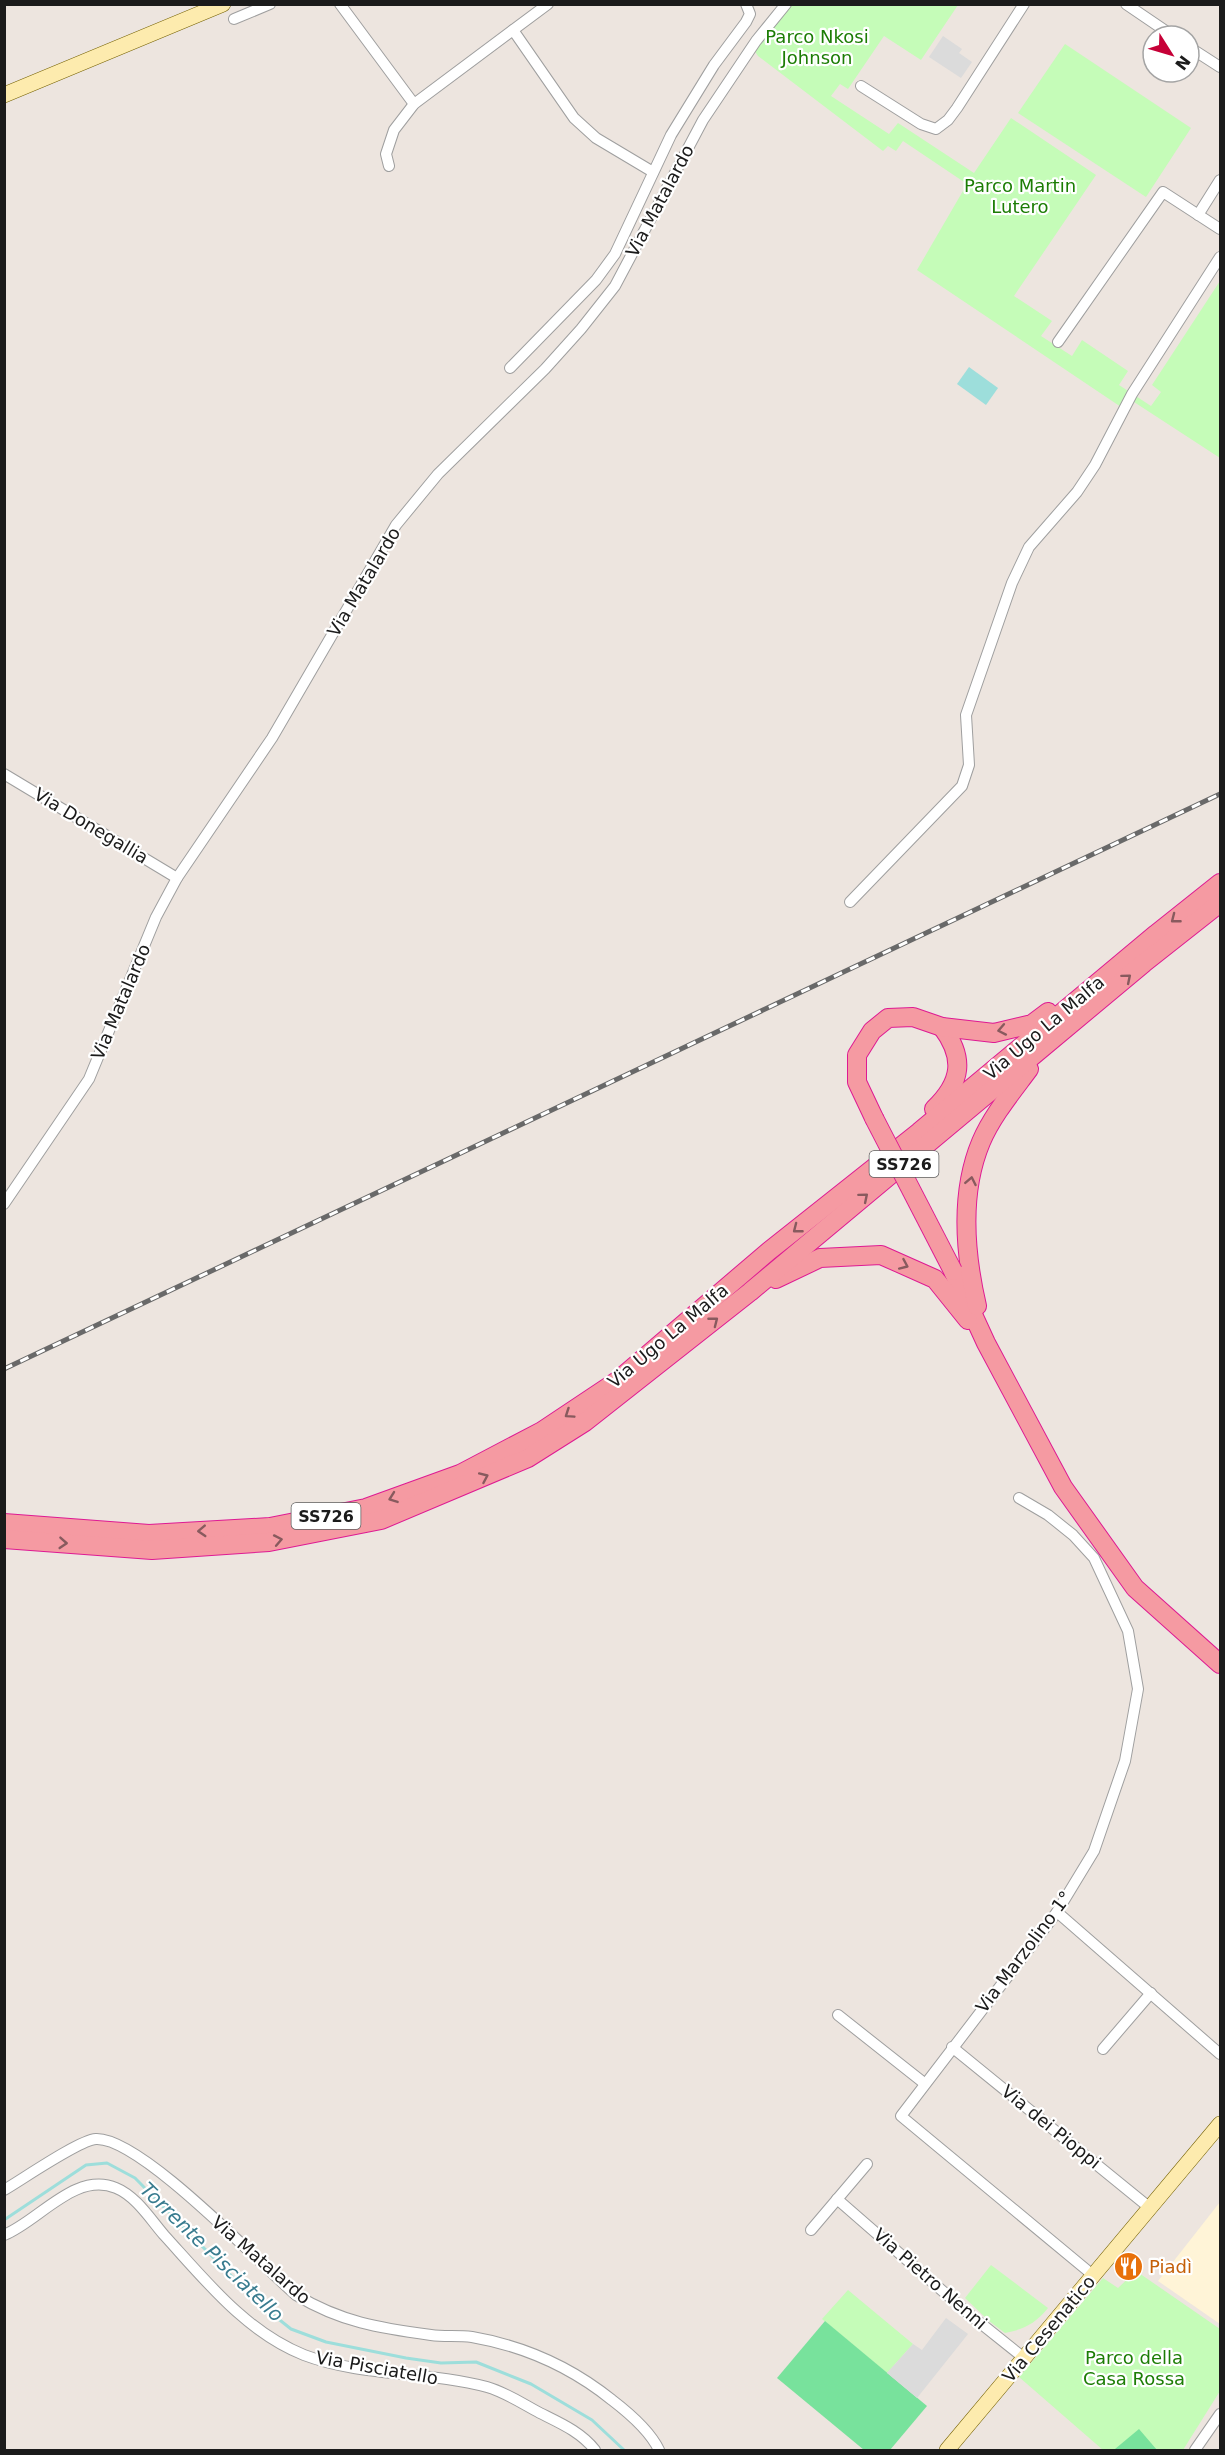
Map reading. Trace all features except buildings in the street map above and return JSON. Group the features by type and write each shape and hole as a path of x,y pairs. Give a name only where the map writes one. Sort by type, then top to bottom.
{"highway":[{"name":"Via Ugo La Malfa","path":"4,1523 149,1534 270,1527 366,1508 460,1474 542,1431 617,1381 769,1251 919,1132 1156,934 1221,883"},
{"name":"Via Ugo La Malfa","path":"4,1539 152,1550 268,1542 381,1520 528,1458 585,1422 750,1292 1221,903"},
{"path":"1156,934 1130,946 1068,998 1032,1024 994,1033 942,1027 914,1017 888,1018 872,1031 857,1055 857,1082 953,1271 986,1343 1063,1487 1136,1588 1221,1664"},
{"path":"919,1132 927,1117 941,1103 957,1080 957,1057 952,1040 942,1027"},
{"path":"986,1343 973,1288 967,1239 969,1183 981,1142 1003,1104 1046,1046"},
{"path":"750,1292 820,1258 881,1255 935,1279 986,1343"}],"main road":[{"path":"4,94 223,4"},
{"name":"Via Cesenatico","path":"950,2448 1221,2124"}],"street":[{"path":"234,19 270,4"},
{"path":"340,4 414,104"},
{"path":"389,166 387,154 394,129 414,104 548,4"},
{"name":"Via Matalardo","path":"4,1204 89,1079 156,917 177,878 272,738 396,525 438,474 545,369 615,286 703,120 756,41 786,4"},
{"path":"861,86 921,124 936,129 948,120 957,108 1024,4"},
{"path":"1125,4 1155,24"},
{"path":"510,368 596,280 615,254 671,135 702,85 746,22 748,9"},
{"path":"513,30 574,118 596,138 653,172"},
{"path":"1201,55 1221,68"},
{"path":"1198,215 1221,180"},
{"path":"1058,342 1163,192 1221,230"},
{"path":"850,902 962,786 969,765 966,715 1012,583 1029,547 1077,492 1095,465 1132,394 1221,256"},
{"name":"Via Donegallia","path":"4,774 177,878"},
{"name":"Via Marzolino 1°","path":"1018,1498 1048,1515 1073,1535 1094,1558 1128,1631 1138,1689 1125,1761 1094,1851 1057,1911 901,2116 1094,2276"},
{"path":"1057,1911 1221,2054"},
{"path":"1103,2049 1151,1994"},
{"path":"838,2015 924,2083"},
{"name":"Via dei Pioppi","path":"952,2047 1150,2208"},
{"name":"Via Matalardo","path":"4,2190 80,2144 94,2139 105,2140 123,2147 164,2174 276,2278 296,2295 320,2309 344,2319 375,2326 433,2335 470,2336 507,2344 541,2355 592,2384 627,2412 658,2451"},
{"path":"811,2230 867,2164"},
{"name":"Via Pisciatello","path":"4,2235 17,2230 74,2190 97,2183 117,2188 134,2200 237,2312 267,2336 304,2355 339,2364 489,2387 571,2428 596,2451"},
{"name":"Via Pietro Nenni","path":"837,2199 969,2314 1024,2358"},
{"path":"1195,2451 1221,2414"}],"shaded area":[{"path":"943,36 962,49 959,53 972,62 961,78 929,57"},
{"path":"1220,2202 1220,2324 1158,2281"},
{"path":"946,2318 968,2334 917,2398 887,2373 913,2344 922,2350"}],"green space":[{"name":"Parco Martin Lutero","path":"791,5 958,5 921,60 884,36 848,89 840,84 831,96 889,134 898,123 974,173 1011,118 1096,175 1014,296 1052,321 1041,336 1072,356 1082,340 1128,371 1119,385 1151,406 1161,392 1152,385 1220,281 1220,458 1134,402 1124,409 917,270 967,184 903,141 896,151 888,146 883,151 758,56 754,50"},
{"path":"1065,44 1191,128 1146,197 1018,113"},
{"path":"991,2265 1048,2308 1029,2325 1005,2333 989,2321 965,2298"},
{"name":"Parco della Casa Rossa","path":"1136,2271 1220,2329 1220,2391 1183,2450 1103,2450 1019,2377 1103,2278 1118,2288"},
{"path":"848,2290 913,2344 887,2373 822,2319"},
{"path":"825,2321 927,2406 890,2450 864,2450 777,2378"},
{"path":"1139,2429 1157,2450 1115,2449"}],"water":[{"path":"969,367 998,388 986,405 957,384"}],"waterway":[{"name":"Torrente Pisciatello","path":"4,2220 86,2165 107,2163 135,2178 256,2301 291,2329 326,2342 406,2358 441,2363 476,2362 531,2384 592,2420 624,2450"}],"railway":[{"path":"4,1369 1220,794"}],"place":[{"name":"Piadì","path":"1128,2267"}],"park label":[{"name":"Parco Nkosi Johnson","path":"817,47"}]}
